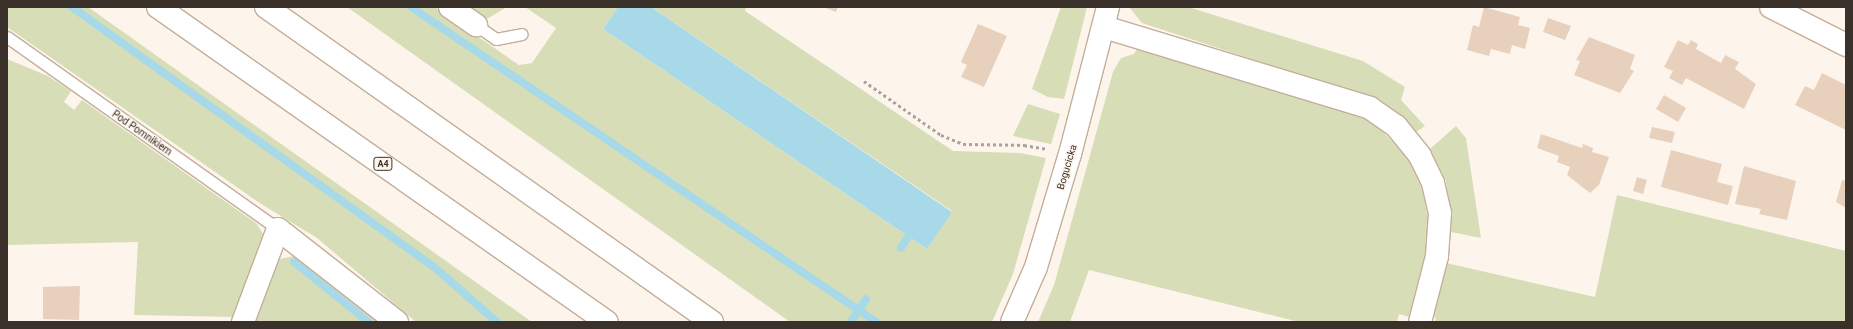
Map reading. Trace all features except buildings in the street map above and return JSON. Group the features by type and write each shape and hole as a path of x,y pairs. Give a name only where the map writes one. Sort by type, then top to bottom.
{"main road":[{"name":"A4","path":"158,7 607,322"},
{"path":"266,7 712,322"},
{"path":"450,7 476,25"},
{"path":"1771,7 1846,45"},
{"path":"1106,17 1370,108 1396,126 1420,156 1433,183 1440,213 1437,256 1420,322"},
{"name":"Bogucicka","path":"1012,322 1036,267 1070,154 1106,17"},
{"path":"243,322 278,229"},
{"name":"Pod Pomnikiem","path":"278,229 398,322"}],"lane":[{"path":"476,25 496,39 522,34"},
{"name":"Pod Pomnikiem","path":"7,37 278,229"}],"path":[{"path":"864,81 941,135 963,144 1024,145 1070,154"}],"green space":[{"path":"7,7 88,7 532,322 416,322 317,238 258,202 7,27"},
{"path":"347,7 435,7 519,65 532,63 556,28 525,7 618,7 603,29 927,249 952,211 651,7 746,7 745,11 953,151 1020,153 1046,158 1013,274 992,322 790,322"},
{"path":"466,7 507,7 485,20"},
{"path":"1061,7 1087,7 1064,99 1048,97 1032,89"},
{"path":"1129,7 1188,7 1363,61 1405,87 1401,100 1425,126 1416,132 1370,98 1142,23"},
{"path":"1137,49 1362,116 1382,131 1411,160 1424,195 1430,233 1428,258 1413,318 1399,314 1397,322 1299,322 1089,270 1070,322 1038,322 1054,285 1113,72 1121,58 1134,54"},
{"path":"7,59 48,76 71,91 64,102 74,110 82,100 257,224 264,236 237,317 134,315 138,242 7,245"},
{"path":"1028,104 1060,114 1051,144 1013,136"},
{"path":"1456,126 1466,138 1481,238 1451,232 1446,181 1430,149"},
{"path":"1617,195 1846,251 1846,322 1435,322 1436,318 1430,315 1442,262 1595,297"},
{"path":"300,255 386,322 251,322 272,266 279,259"}],"water":[{"path":"618,7 651,7 952,212 927,249 603,29"}],"waterway":[{"path":"72,7 433,266 497,322"},
{"path":"411,7 876,322"},
{"path":"901,248 908,237"},
{"path":"294,262 369,322"},
{"path":"852,320 866,299"}]}
